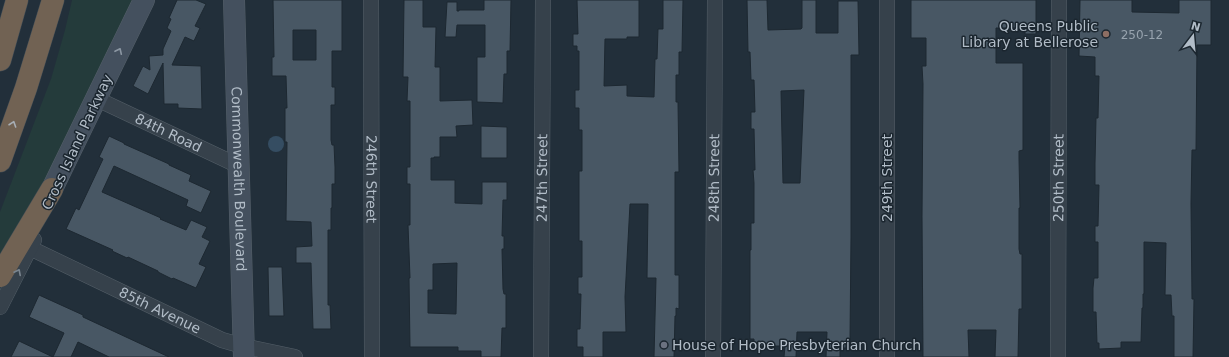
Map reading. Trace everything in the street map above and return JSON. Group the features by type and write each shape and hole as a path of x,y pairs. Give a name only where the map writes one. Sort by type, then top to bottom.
{"highway":[{"path":"0,60 17,0"},
{"path":"0,161 26,88 53,0"},
{"path":"0,276 52,189"}],"street":[{"name":"Cross Island Parkway","path":"0,307 36,235 52,189 144,0"},
{"name":"Commonwealth Boulevard","path":"234,0 239,166 241,353"},
{"name":"246th Street","path":"371,0 372,357"},
{"name":"247th Street","path":"541,357 543,0"},
{"name":"248th Street","path":"714,357 715,0"},
{"name":"249th Street","path":"887,0 887,357"},
{"name":"250th Street","path":"1058,357 1059,0"},
{"name":"84th Road","path":"97,99 239,166"},
{"name":"85th Avenue","path":"30,248 222,340 241,353 295,357"}],"green space":[{"path":"72,0 134,0 11,249 0,268 0,212 51,79"}],"water":[{"path":"276,136 282,138 284,144 282,150 276,152 270,150 268,144 270,138"}],"building":[{"path":"177,0 196,0 206,4 195,26 200,28 194,41 185,37 172,65 201,66 202,109 178,108 178,104 164,104 163,63 148,94 133,86 143,66 150,70 149,56 163,55 163,49 171,31 167,28 171,19 169,18"},
{"path":"273,0 342,0 342,51 332,51 332,87 335,87 335,105 331,105 331,140 332,145 334,145 335,184 332,184 331,230 328,230 328,305 330,305 331,329 313,329 311,263 296,263 296,247 312,246 311,222 286,221 286,76 272,76 272,57 274,57","holes":["293,30 316,30 316,60 293,60"]},
{"path":"404,0 423,0 423,27 436,27 435,67 440,67 440,101 472,100 473,125 456,126 457,137 440,137 440,157 431,158 431,180 455,180 455,203 482,204 482,182 507,182 507,200 503,200 502,236 504,236 504,249 502,249 503,289 504,294 506,294 506,328 502,328 501,357 481,357 481,351 458,351 458,347 410,347 408,225 410,225 410,184 407,184 407,167 410,167 410,101 407,101 408,77 403,77","holes":["457,263 456,314 428,313 428,290 433,290 433,264"]},
{"path":"484,0 511,0 510,51 507,51 507,74 504,74 503,103 477,102 477,57 485,57 485,25 457,25 456,37 445,37 447,2 457,2 457,11 484,10"},
{"path":"577,0 639,0 639,37 627,37 627,39 605,39 604,86 627,85 627,96 654,97 655,59 657,59 658,29 663,29 663,0 683,0 682,52 679,52 679,75 676,75 679,172 675,172 675,275 679,275 679,309 676,308 675,316 674,357 654,357 656,278 647,278 648,204 630,204 625,297 626,332 603,332 603,357 583,357 583,347 577,347 577,329 580,329 581,294 578,294 578,277 582,277 582,241 579,241 579,171 582,171 582,130 579,130 579,108 575,108 575,90 579,90 579,51 577,51 577,46 573,46 573,34 578,34"},
{"path":"747,0 767,0 768,30 801,29 802,0 816,0 816,33 838,33 838,1 858,1 859,55 851,55 850,341 846,341 846,348 840,348 840,357 826,357 827,332 797,332 796,357 784,357 785,346 754,346 754,339 750,339 750,250 751,223 754,223 753,170 755,170 754,129 751,129 751,112 755,112 754,80 751,80 750,52 748,52","holes":["804,90 800,183 783,183 781,91"]},
{"path":"911,0 1036,0 1036,34 1025,34 1025,28 996,28 996,63 1023,63 1023,150 1019,151 1019,249 1020,254 1022,254 1022,309 1019,309 1018,357 995,357 996,330 968,330 969,357 923,357 922,66 926,66 926,38 911,38"},
{"path":"1080,0 1132,0 1132,12 1179,13 1179,0 1211,0 1211,45 1197,45 1196,150 1192,150 1191,203 1192,299 1194,299 1193,357 1174,357 1174,316 1172,316 1171,295 1165,295 1166,243 1144,242 1144,294 1141,342 1121,342 1121,348 1099,349 1099,343 1097,343 1096,312 1093,312 1093,288 1094,278 1098,278 1098,242 1095,242 1095,226 1098,226 1099,185 1095,185 1095,163 1099,76 1095,76 1095,57 1079,56"},
{"path":"481,126 507,127 507,158 481,158"},
{"path":"109,136 191,175 189,181 211,191 201,213 186,206 188,200 114,166 102,192 186,230 191,220 207,227 202,237 210,241 199,264 206,267 196,288 173,278 172,279 158,271 66,229 76,208 79,210 103,159 99,157"},
{"path":"268,267 282,267 284,316 269,316"},
{"path":"39,295 169,357 109,357 78,342 71,357 53,357 64,333 29,317"},
{"path":"19,341 53,357 11,357"}],"place":[{"name":"Queens Public Library at Bellerose","path":"1106,34"},
{"name":"House of Hope Presbyterian Church","path":"664,345"}]}
